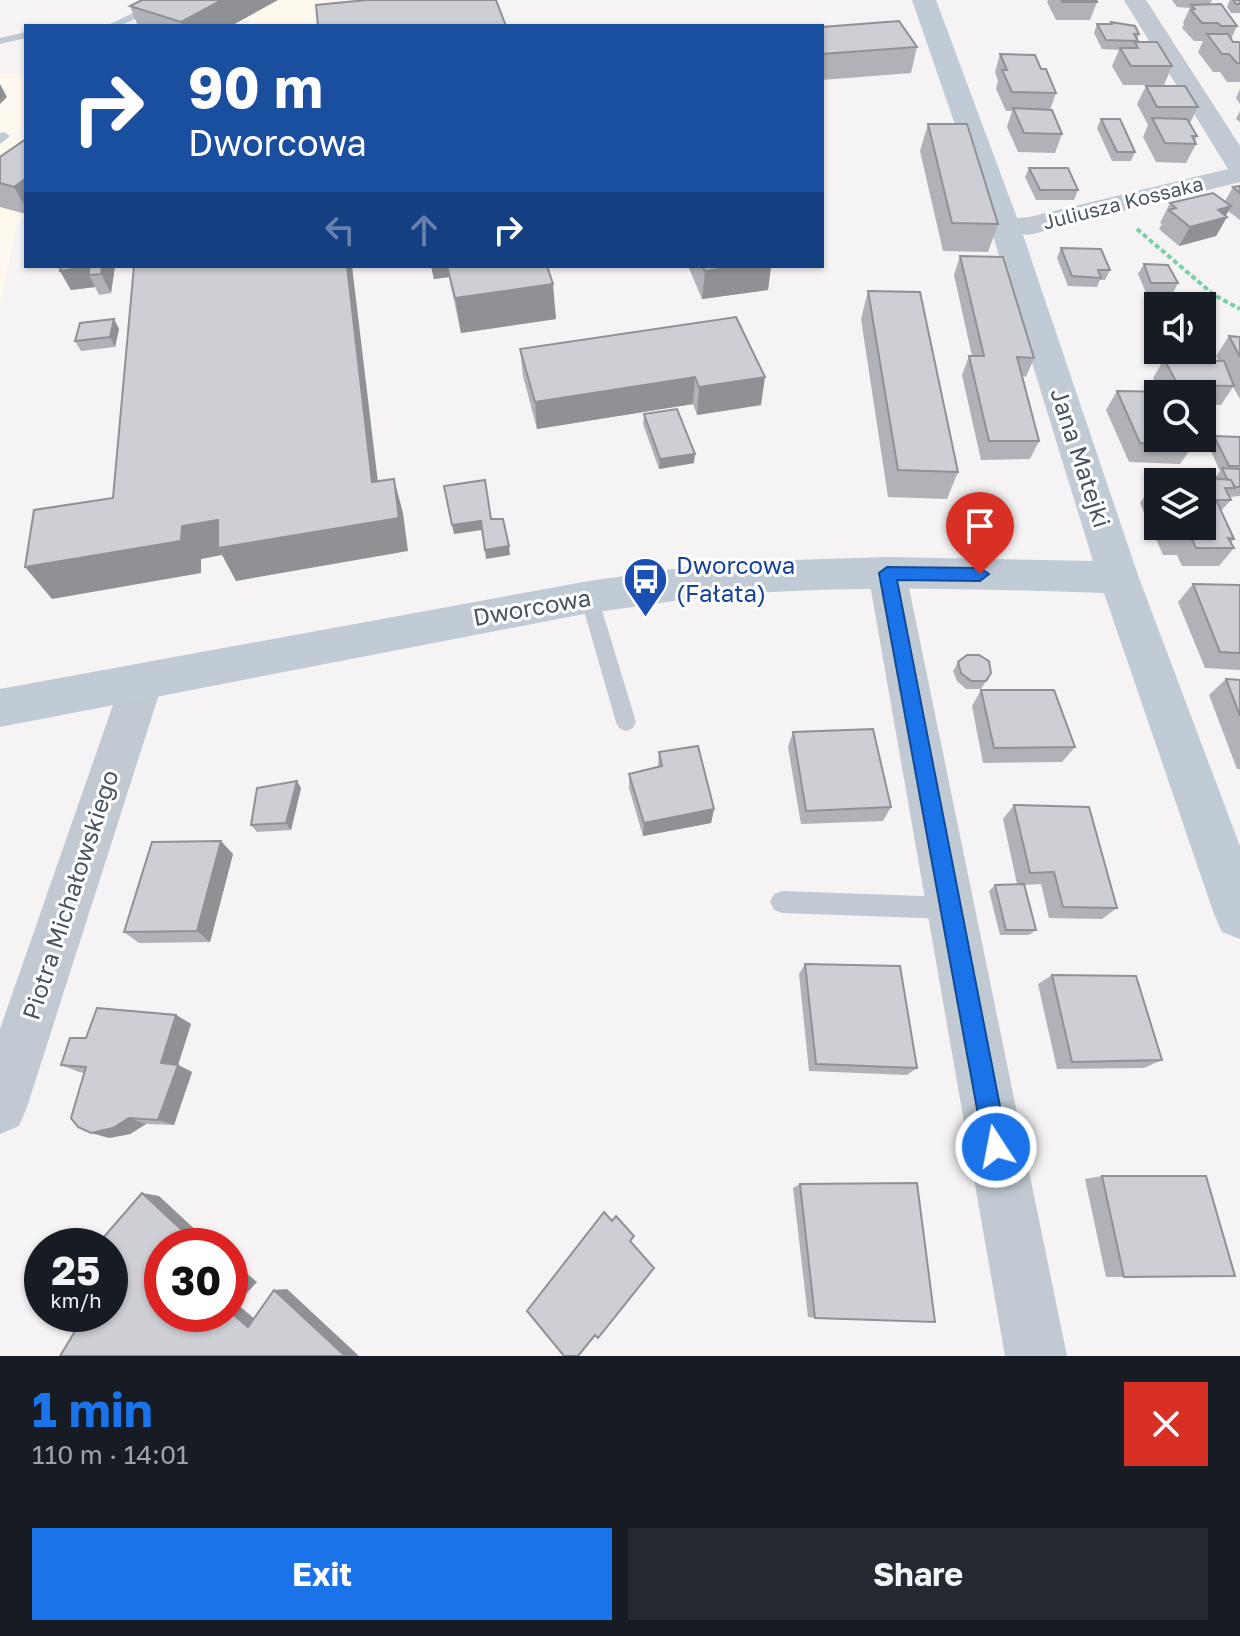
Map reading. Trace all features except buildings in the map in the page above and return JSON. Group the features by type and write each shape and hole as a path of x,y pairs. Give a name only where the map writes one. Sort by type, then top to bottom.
{"street":[{"name":"Jana Matejki","path":"924,0 1005,226 1119,578 1240,914"},
{"path":"1135,0 1240,167"},
{"name":"Juliusza Kossaka","path":"1005,226 1029,226 1240,174"},
{"path":"887,573 1036,1356"},
{"name":"Dworcowa","path":"0,708 589,597 747,578 887,573 1119,578"},
{"name":"Piotra Michałowskiego","path":"0,1107 142,682"}],"lane":[{"path":"115,24 169,0"},
{"path":"0,41 24,35"},
{"path":"589,597 626,722"},
{"path":"782,902 950,908"}],"path":[{"path":"1110,206 1214,295 1240,309"}],"shaded area":[{"path":"188,0 334,0 314,24 249,24 246,17 143,24"},
{"path":"0,74 24,74 24,219 17,224 0,305"}],"place":[{"name":"Dworcowa (Fałata)","path":"645,619"}],"route":[{"path":"980,574 887,573 996,1147"}]}
